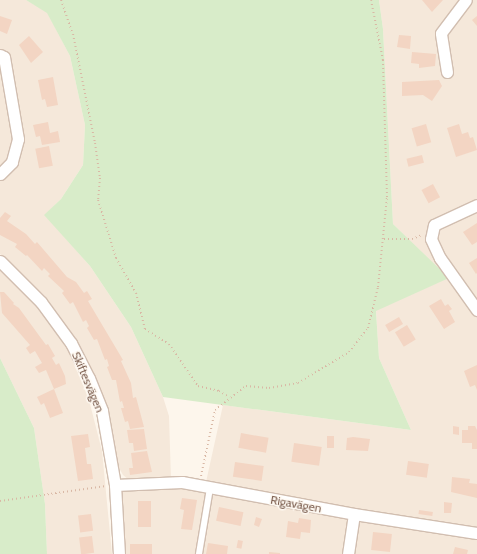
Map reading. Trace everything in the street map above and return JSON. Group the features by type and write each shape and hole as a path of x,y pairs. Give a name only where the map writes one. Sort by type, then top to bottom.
{"street":[{"path":"447,72 441,33 466,0"},
{"path":"0,55 4,57 18,139 12,162 0,174"},
{"path":"477,205 434,225 432,235 440,258 477,310"},
{"name":"Skiftesvägen","path":"0,261 41,302 71,342 102,411 115,485 119,554"},
{"name":"Rigavägen","path":"115,485 182,482 354,514 477,533"},
{"path":"348,554 354,514"}],"lane":[{"path":"199,554 204,487"}],"path":[{"path":"61,0 73,34 95,143 100,178 98,200 116,258 136,293 145,329 169,344 198,386 219,391 229,397"},
{"path":"204,487 215,410 229,397 246,386 269,388 298,383 349,352 368,328 378,287 387,197 384,148 385,90 379,30 371,0"},
{"path":"384,239 412,239 432,235"},
{"path":"0,501 115,485"}],"shaded area":[{"path":"0,0 26,0 47,12 70,56 85,125 83,165 61,199 45,215 90,266 131,327 163,397 169,416 171,480 129,480 123,475 118,466 108,411 76,340 45,296 0,254"},
{"path":"379,0 477,0 477,554 122,554 119,490 206,482 223,405 411,430 379,358 376,310 448,278 393,224 383,29"},
{"path":"0,269 46,316 71,356 89,400 102,451 112,554 47,554 45,504 34,428 0,358"}],"green space":[{"path":"26,0 379,0 383,29 393,224 449,278 376,311 379,358 411,430 163,397 131,327 90,266 44,215 61,199 83,165 85,125 70,56 47,13"},
{"path":"0,358 34,428 45,504 47,554 0,554"}],"building":[{"path":"422,0 443,0 432,12"},
{"path":"0,16 12,20 7,34 0,31"},
{"path":"477,16 477,26 472,20"},
{"path":"399,35 411,36 410,49 397,47"},
{"path":"29,36 43,52 31,63 19,45"},
{"path":"412,52 436,54 435,66 419,68 419,64 411,63"},
{"path":"53,77 58,105 47,107 45,99 42,100 38,80"},
{"path":"439,80 442,86 432,101 423,95 402,96 402,82"},
{"path":"48,122 50,133 58,131 60,142 42,145 40,136 36,137 33,125"},
{"path":"426,124 431,142 417,146 412,128"},
{"path":"459,124 462,134 468,132 470,138 473,137 477,150 456,157 447,128"},
{"path":"49,146 53,166 39,168 35,149"},
{"path":"422,155 424,163 408,167 406,159"},
{"path":"433,184 440,197 429,203 422,190"},
{"path":"5,212 11,216 7,221 26,234 35,244 37,242 67,277 76,282 84,293 87,291 92,299 88,301 123,360 121,361 131,383 133,398 136,397 144,427 130,429 128,421 125,422 121,408 124,408 122,401 120,402 116,380 112,380 107,367 109,366 107,359 105,360 97,339 94,340 87,328 89,326 86,320 83,322 73,302 70,304 62,293 64,291 48,276 50,274 44,268 42,271 27,255 26,256 15,247 17,244 0,235 0,218"},
{"path":"477,223 477,242 472,245 463,232"},
{"path":"477,258 477,273 476,274 469,263"},
{"path":"0,292 4,292 14,303 13,304 19,308 46,345 48,344 55,356 52,358 56,365 59,363 65,376 66,384 54,389 46,370 39,373 35,367 42,363 35,351 30,354 26,348 30,345 2,313"},
{"path":"441,299 445,306 448,304 452,309 449,311 455,322 444,329 429,306"},
{"path":"399,317 403,324 389,332 385,325"},
{"path":"407,325 416,340 404,347 395,332"},
{"path":"477,365 477,390 475,385 470,387 464,371"},
{"path":"54,389 63,413 50,418 44,403 41,405 37,397"},
{"path":"453,426 459,427 459,435 453,434"},
{"path":"468,426 475,426 477,430 477,449 472,449 472,443 462,443 462,430 468,430"},
{"path":"144,429 147,449 134,451 133,443 129,443 127,430"},
{"path":"241,433 269,438 266,453 238,448"},
{"path":"88,434 90,447 85,448 87,464 91,464 93,479 78,481 71,436"},
{"path":"327,436 334,436 334,448 327,448"},
{"path":"353,437 370,439 368,451 346,450 347,438"},
{"path":"294,443 322,447 319,466 291,462"},
{"path":"147,451 152,472 130,475 129,468 133,468 131,453"},
{"path":"408,461 429,464 427,478 406,475"},
{"path":"235,462 264,466 262,481 233,477"},
{"path":"452,477 470,479 469,483 477,484 477,498 451,492"},
{"path":"182,498 197,500 192,530 181,529 184,510 180,509"},
{"path":"138,501 151,501 151,527 138,527"},
{"path":"444,502 452,503 451,513 444,513"},
{"path":"219,507 243,512 241,526 216,521"},
{"path":"419,510 433,512 432,516 418,514"},
{"path":"91,514 93,531 80,532 78,516"},
{"path":"256,517 262,519 259,527 254,525"},
{"path":"299,518 311,520 310,533 301,532 300,539 286,537 288,521 298,523"},
{"path":"373,532 392,534 390,552 371,550"},
{"path":"92,536 94,553 81,554 79,538"},
{"path":"238,540 243,541 241,549 236,548"},
{"path":"208,543 228,546 227,554 206,554"},
{"path":"130,544 152,544 152,554 130,554"},
{"path":"455,547 468,550 467,554 453,554"},
{"path":"269,552 280,553 280,554 269,554"}]}
